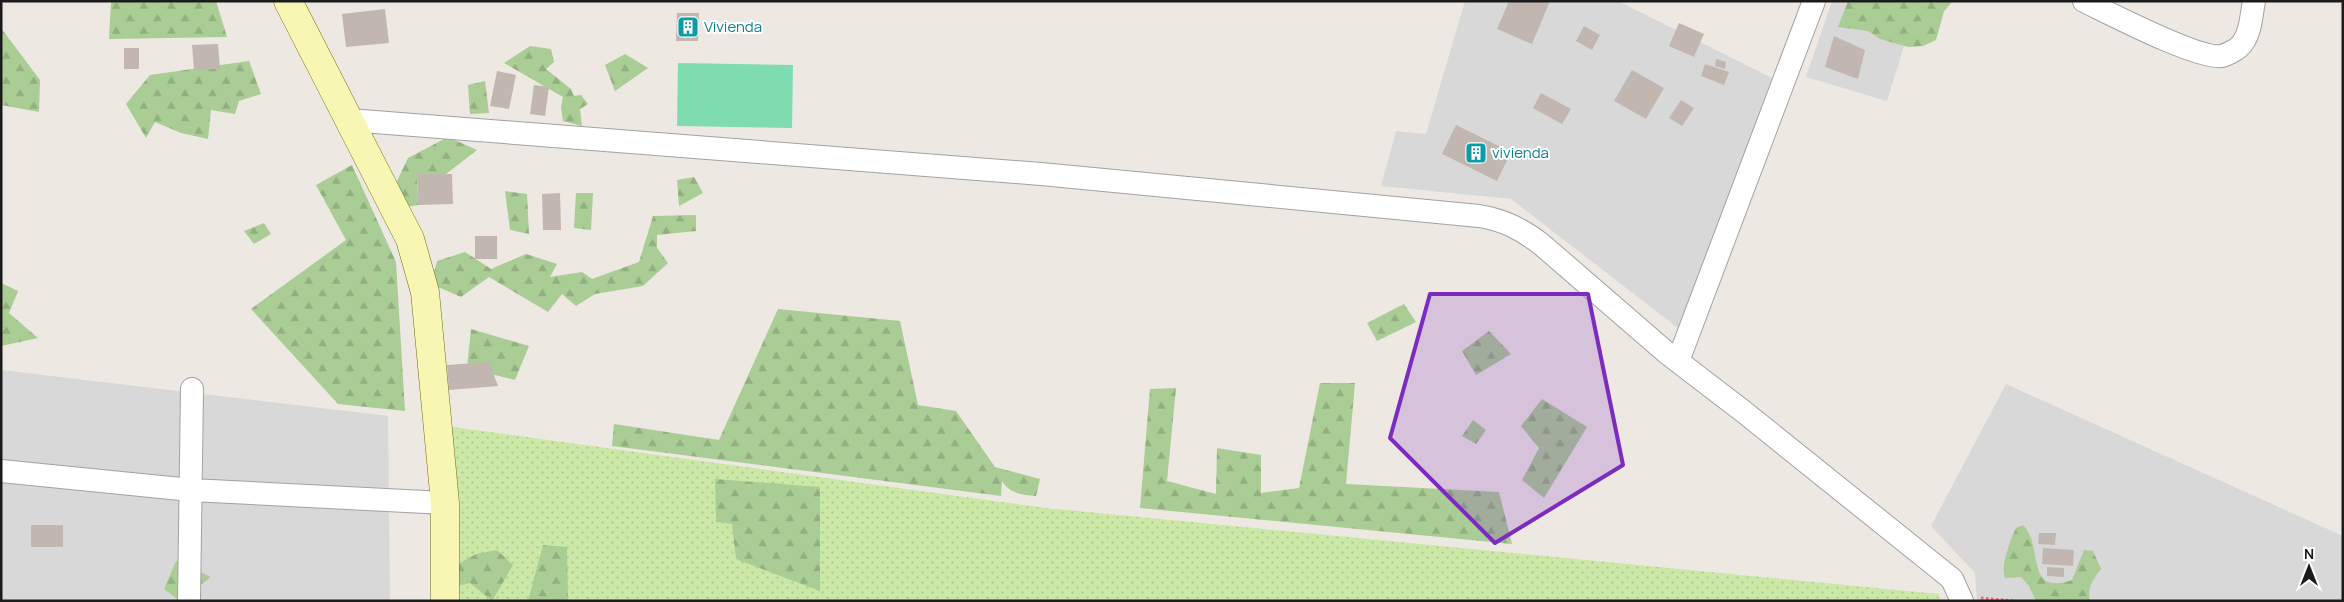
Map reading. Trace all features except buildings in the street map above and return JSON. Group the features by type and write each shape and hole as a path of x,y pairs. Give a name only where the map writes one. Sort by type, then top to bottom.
{"street":[{"path":"288,1 410,239 425,292 445,503 446,601"},
{"path":"1678,361 1814,1"},
{"path":"2084,1 2182,45 2202,53 2221,56 2238,48 2247,36 2254,1"},
{"path":"349,120 1032,173 1479,216 1502,220 1522,229 1678,361 1952,579 1962,599"},
{"path":"189,601 192,389"},
{"path":"1,471 190,490 445,503"}],"path":[{"path":"1962,599 2013,601"}],"highlighted area":[{"path":"1430,294 1588,294 1623,465 1495,543 1390,438"}],"shaded area":[{"path":"1465,1 1618,1 1776,80 1678,328 1511,199 1381,186 1396,131 1426,134"},
{"path":"1832,1 1918,1 1887,101 1806,77"},
{"path":"1,370 388,416 390,601 1,601"},
{"path":"2006,384 2343,536 2343,601 1977,601 1975,573 1931,526"}],"green space":[{"path":"111,1 216,1 227,37 109,39"},
{"path":"1848,1 1953,1 1944,11 1936,40 1923,46 1908,47 1880,39 1868,31 1838,27"},
{"path":"1,28 40,80 39,112 1,105"},
{"path":"530,46 551,49 554,62 546,69 571,89 574,96 581,95 588,104 580,109 582,126 563,121 561,107 563,97 504,63"},
{"path":"625,54 648,68 615,91 605,65"},
{"path":"249,61 261,94 239,101 235,114 211,110 208,139 181,133 155,122 146,138 126,104 150,75"},
{"path":"678,63 793,65 792,128 677,126"},
{"path":"485,81 489,113 470,114 468,85"},
{"path":"448,137 477,150 446,174 417,174 418,205 399,208 397,181 408,158"},
{"path":"352,165 396,262 405,411 338,404 251,309 346,240 316,185"},
{"path":"694,177 703,193 679,206 677,180"},
{"path":"505,191 527,194 529,234 510,230"},
{"path":"576,193 593,193 591,230 574,228"},
{"path":"696,215 696,231 657,235 657,248 668,263 643,286 595,294 576,306 562,294 548,312 489,277 461,297 431,284 437,261 465,252 491,269 526,254 557,264 550,277 582,272 592,279 639,262 653,216"},
{"path":"264,223 271,234 254,244 244,231"},
{"path":"1,283 18,291 9,313 38,338 1,346"},
{"path":"1404,304 1416,322 1377,341 1367,323"},
{"path":"778,309 900,321 918,405 956,411 995,467 1040,479 1036,496 1016,493 1002,481 1001,496 612,446 614,424 719,440"},
{"path":"471,329 529,346 515,380 467,368"},
{"path":"1489,331 1511,354 1476,375 1462,351"},
{"path":"1320,383 1355,383 1346,484 1499,492 1512,544 1140,508 1150,389 1176,388 1167,481 1216,494 1217,448 1261,455 1261,493 1299,488"},
{"path":"1542,399 1587,427 1544,498 1522,480 1539,448 1521,426"},
{"path":"1473,420 1486,430 1476,444 1462,436"},
{"path":"445,426 1046,508 1939,594 1940,601 445,601"},
{"path":"715,479 820,487 820,591 736,559 732,524 716,522"},
{"path":"2023,525 2033,544 2037,566 2041,575 2047,581 2057,583 2072,580 2084,550 2093,551 2101,569 2090,588 2090,601 2036,601 2029,586 2021,577 2005,578 2004,567 2009,545 2016,528"},
{"path":"543,545 567,547 568,601 528,601"},
{"path":"497,550 513,565 492,601 470,583 441,590 437,576 476,554"},
{"path":"176,561 211,577 180,601 164,589"}],"place":[{"name":"Vivienda","path":"688,27"},
{"name":"vivienda","path":"1476,153"}]}
